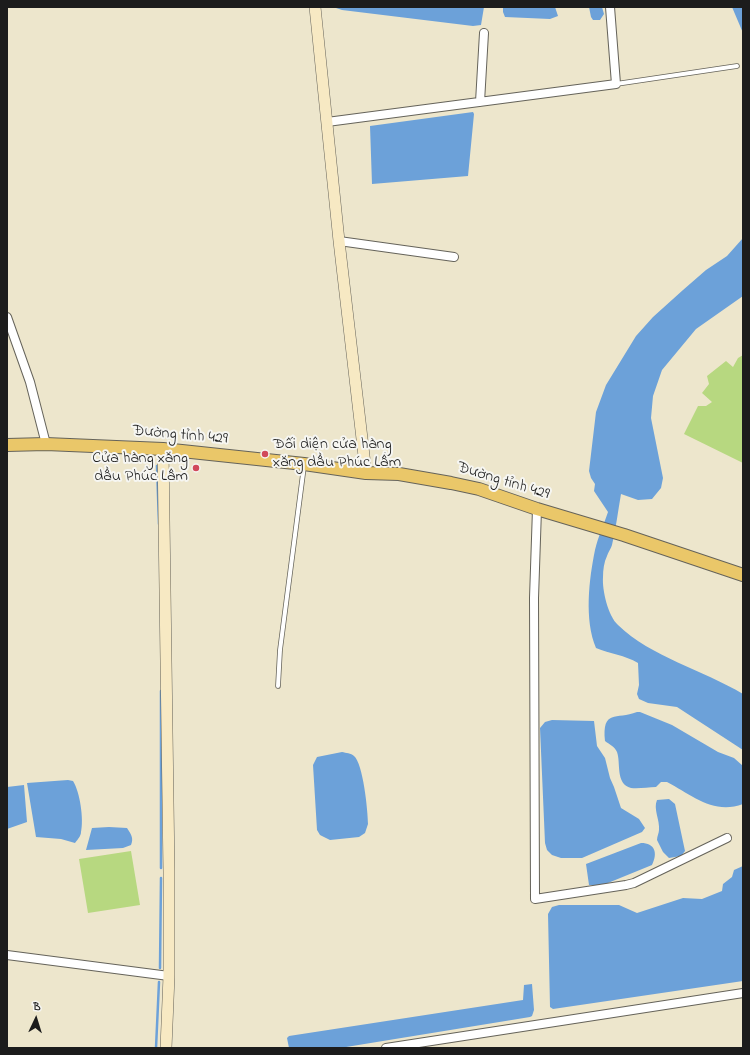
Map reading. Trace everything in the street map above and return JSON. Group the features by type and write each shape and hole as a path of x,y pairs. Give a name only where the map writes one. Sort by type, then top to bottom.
{"main road":[{"name":"Đường tỉnh 429","path":"7,445 46,444 163,449 304,464 366,473 398,474 479,489 743,575"}],"street":[{"path":"315,7 339,241 366,473"},
{"path":"327,122 616,84 610,7"},
{"path":"480,102 484,33"},
{"path":"339,241 454,257"},
{"path":"7,317 30,382 46,444"},
{"path":"163,449 169,976 166,1048"},
{"path":"537,509 534,598 535,899 634,883 728,838"},
{"path":"7,955 169,976"},
{"path":"386,1048 743,994"}],"lane":[{"path":"616,84 737,66"},
{"path":"278,686 280,650 304,464"}],"green space":[{"path":"743,355 743,463 684,434 698,406 706,406 712,402 702,393 709,384 707,376 726,361 733,367 738,358"},
{"path":"131,851 140,905 88,913 79,859"}],"water":[{"path":"333,7 484,7 481,25 473,26 342,10"},
{"path":"503,7 555,7 558,16 550,19 505,17"},
{"path":"589,7 602,7 604,14 600,20 593,20"},
{"path":"732,7 743,7 743,33"},
{"path":"473,112 468,176 372,184 370,126"},
{"path":"743,238 743,296 696,329 662,370 653,396 651,418 663,478 661,488 652,499 638,500 621,494 612,545 604,563 603,582 606,602 611,616 618,625 631,636 662,655 743,694 743,750 677,707 648,703 639,699 637,694 639,685 638,663 628,658 596,648 592,637 589,612 591,574 599,535 608,512 594,491 595,484 589,471 596,412 606,385 636,336 653,317 706,270 727,256"},
{"path":"637,712 672,725 718,752 734,758 743,766 743,804 732,807 712,805 694,798 667,782 661,782 656,787 631,788 626,786 621,778 617,752 605,741 606,724 608,720 617,716"},
{"path":"552,720 594,721 597,746 605,758 610,778 621,808 639,819 645,828 642,832 582,858 561,858 552,855 547,850 545,843 540,728 545,722"},
{"path":"342,752 354,756 360,768 366,799 368,824 365,833 359,837 330,840 320,835 317,830 313,765 317,757"},
{"path":"68,780 73,781 82,813 82,827 80,836 75,843 61,839 36,837 27,783"},
{"path":"24,785 27,822 7,829 7,787"},
{"path":"669,799 675,804 685,851 681,856 669,858 663,852 657,840 659,826 656,803 657,800"},
{"path":"92,828 127,828 132,838 131,845 123,848 86,850"},
{"path":"641,843 646,843 654,850 655,856 652,865 603,885 589,885 586,864"},
{"path":"743,866 743,981 553,1009 550,1007 548,914 552,907 559,905 619,905 637,913 683,898 702,899 722,891 723,884 732,877 734,870"},
{"path":"532,984 534,1010 532,1016 530,1017 340,1048 289,1048 287,1038 289,1036 523,1000 524,985"}],"waterway":[{"path":"157,466 159,524"},
{"path":"161,691 161,868"},
{"path":"160,968 161,878"},
{"path":"156,1048 159,982"}],"place":[{"name":"Đối diện cửa hàng xăng dầu Phúc Lâm","path":"265,454"},
{"name":"Cửa hàng xăng dầu Phúc Lâm","path":"196,468"}]}
